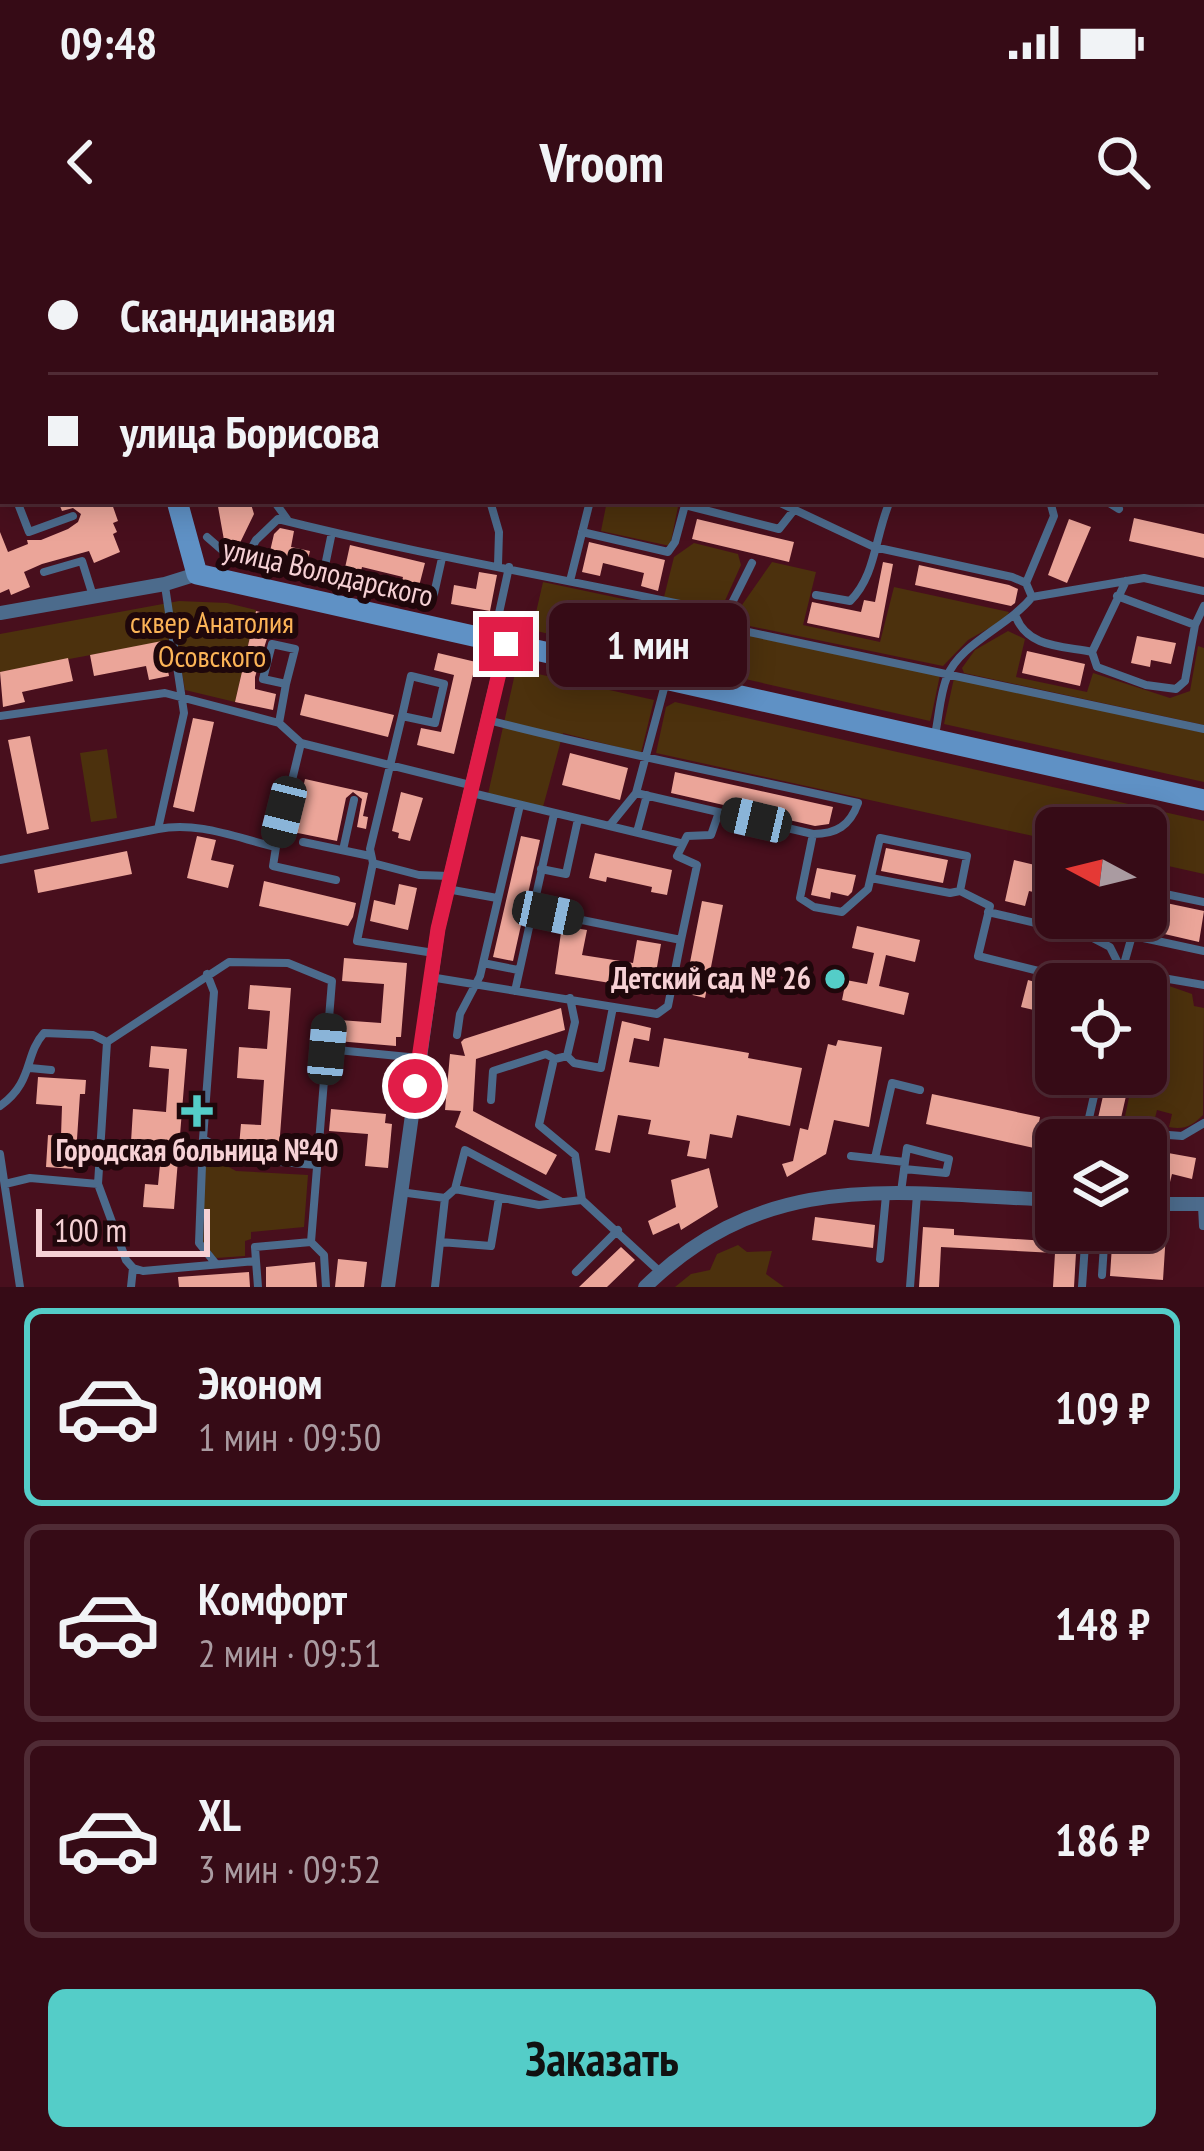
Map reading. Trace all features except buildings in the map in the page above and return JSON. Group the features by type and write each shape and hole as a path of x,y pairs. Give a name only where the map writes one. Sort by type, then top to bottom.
{"main road":[{"path":"178,504 197,574"},
{"name":"улица Володарского","path":"197,574 1204,800"}],"street":[{"name":"улица Володарского","path":"0,613 197,574"},
{"path":"388,1287 434,953 488,720 500,642"},
{"path":"645,1287 695,1245 753,1213 805,1199 901,1194 1035,1199"},
{"path":"1167,1204 1203,1204"}],"lane":[{"path":"18,504 29,532 61,526 73,516"},
{"path":"276,504 289,522"},
{"path":"491,504 503,566 500,642"},
{"path":"570,580 589,504"},
{"path":"711,512 715,504"},
{"path":"782,504 874,547 1026,583"},
{"path":"816,595 850,601 866,585 889,504"},
{"path":"1032,598 1026,583 1054,516 1054,504"},
{"path":"1111,504 1119,509"},
{"path":"583,532 668,552 685,505 779,529 794,510"},
{"path":"207,537 230,556 245,558 267,526 278,519 442,558 503,566 685,605 730,628 1204,729"},
{"path":"47,525 50,536"},
{"path":"326,561 332,532"},
{"path":"434,594 442,558"},
{"path":"44,572 60,561 82,561 94,598"},
{"path":"717,621 729,609 752,563"},
{"path":"934,740 948,673 970,647 1016,617 1032,598 1144,578 1204,591"},
{"path":"1127,579 1092,652 1097,667 1112,674 1175,689 1185,681 1204,606"},
{"path":"158,829 184,713 165,584"},
{"path":"1117,596 1196,625"},
{"path":"610,826 636,793 673,681 702,617"},
{"path":"1016,617 1032,640 1092,652"},
{"path":"279,723 296,649 272,644 262,679 286,684"},
{"path":"403,716 435,723 444,684 411,676 357,941 434,953"},
{"path":"0,716 165,693 279,723 301,743 554,814 680,843"},
{"path":"488,720 858,803 854,815 838,830 813,833 636,793"},
{"path":"301,743 273,866 336,880"},
{"path":"638,832 647,795"},
{"path":"343,850 354,800"},
{"path":"458,1035 460,1014 483,963 520,805"},
{"path":"430,977 664,1012 697,865 677,856 680,843 687,836 711,836 719,812"},
{"path":"515,991 554,814"},
{"path":"541,869 566,874 578,819"},
{"path":"0,860 177,825 276,847"},
{"path":"813,833 800,889 805,903 842,912 868,889 880,838 967,856 960,891"},
{"path":"303,842 497,898"},
{"path":"872,878 972,893 990,906 978,956 1035,970"},
{"path":"1167,895 1204,902"},
{"path":"532,910 681,940"},
{"path":"988,912 1087,935 1110,947 1118,963"},
{"path":"1147,939 1204,951"},
{"path":"107,1042 229,962 288,963 332,981 311,1242"},
{"path":"483,963 518,970"},
{"path":"207,974 214,992 199,1244 217,1265"},
{"path":"1167,979 1204,985"},
{"path":"567,1056 575,1022 570,998"},
{"path":"567,1056 574,1063 601,1068 613,1006"},
{"path":"0,1106 23,1083 37,1041 44,1034 93,1035 107,1042"},
{"path":"107,1042 98,1184 133,1268 131,1287"},
{"path":"327,1049 419,1058"},
{"path":"491,1100 493,1071 545,1054 555,1059 567,1056"},
{"path":"555,1059 539,1125 575,1155 582,1200 661,1272"},
{"path":"30,1068 51,1070"},
{"path":"875,1159 892,1083 920,1090"},
{"path":"1167,1135 1182,1136 1204,1123"},
{"path":"203,1139 240,1159 317,1165"},
{"path":"851,1156 875,1159 904,1166 946,1173 949,1159 907,1148 904,1166 901,1194 910,1287"},
{"path":"435,1287 446,1198 455,1189 465,1150 562,1202"},
{"path":"0,1154 20,1287"},
{"path":"4,1184 30,1178 98,1184"},
{"path":"455,1189 538,1205 582,1200"},
{"path":"399,1192 446,1198"},
{"path":"880,1259 901,1194"},
{"path":"440,1242 490,1246 499,1198"},
{"path":"1203,1204 1203,1226"},
{"path":"576,1272 618,1230"},
{"path":"257,1287 255,1246 311,1242 324,1255 326,1287"},
{"path":"1082,1287 1085,1251"},
{"path":"1102,1275 1104,1251"},
{"path":"133,1268 256,1262"}],"green space":[{"path":"606,504 679,504 670,546 601,531"},
{"path":"694,543 738,554 741,565 723,605 664,597 674,557"},
{"path":"772,562 816,572 803,625 880,642 894,587 1009,612 968,640 943,666 730,622"},
{"path":"543,582 685,612 675,663 532,630"},
{"name":"сквер Анатолия Осовского","path":"179,601 256,610 235,702 185,690 176,639 0,672 0,634"},
{"path":"723,629 940,675 930,721 692,667"},
{"path":"1008,631 1025,639 1016,677 1087,692 1093,673 1170,698 1190,691 1198,646 1204,648 1204,725 964,673 962,668 975,650"},
{"path":"516,669 654,700 641,753 563,733 543,807 488,794"},
{"path":"954,678 1204,733 1204,782 944,724"},
{"path":"675,702 1142,807 1035,807 1035,836 656,753 666,707"},
{"path":"107,749 117,818 91,822 80,753"},
{"path":"1167,813 1204,821 1204,874 1167,866"},
{"path":"1167,985 1192,994 1194,1006 1204,1008 1203,1115 1188,1126 1174,1128 1169,1127 1172,1114 1157,1110 1155,1119 1124,1119 1130,1095 1167,1095"},
{"path":"205,1154 236,1171 308,1175 304,1227 251,1232 251,1239 245,1241 245,1256 216,1258 203,1242"},
{"path":"738,1245 747,1252 772,1251 766,1274 784,1287 675,1287 691,1274 710,1270 717,1254"}],"place":[{"name":"Детский сад № 26","path":"835,979"},
{"name":"Городская больница №40","path":"197,1111"}],"route":[{"path":"415,1086 438,929 506,644"}]}
